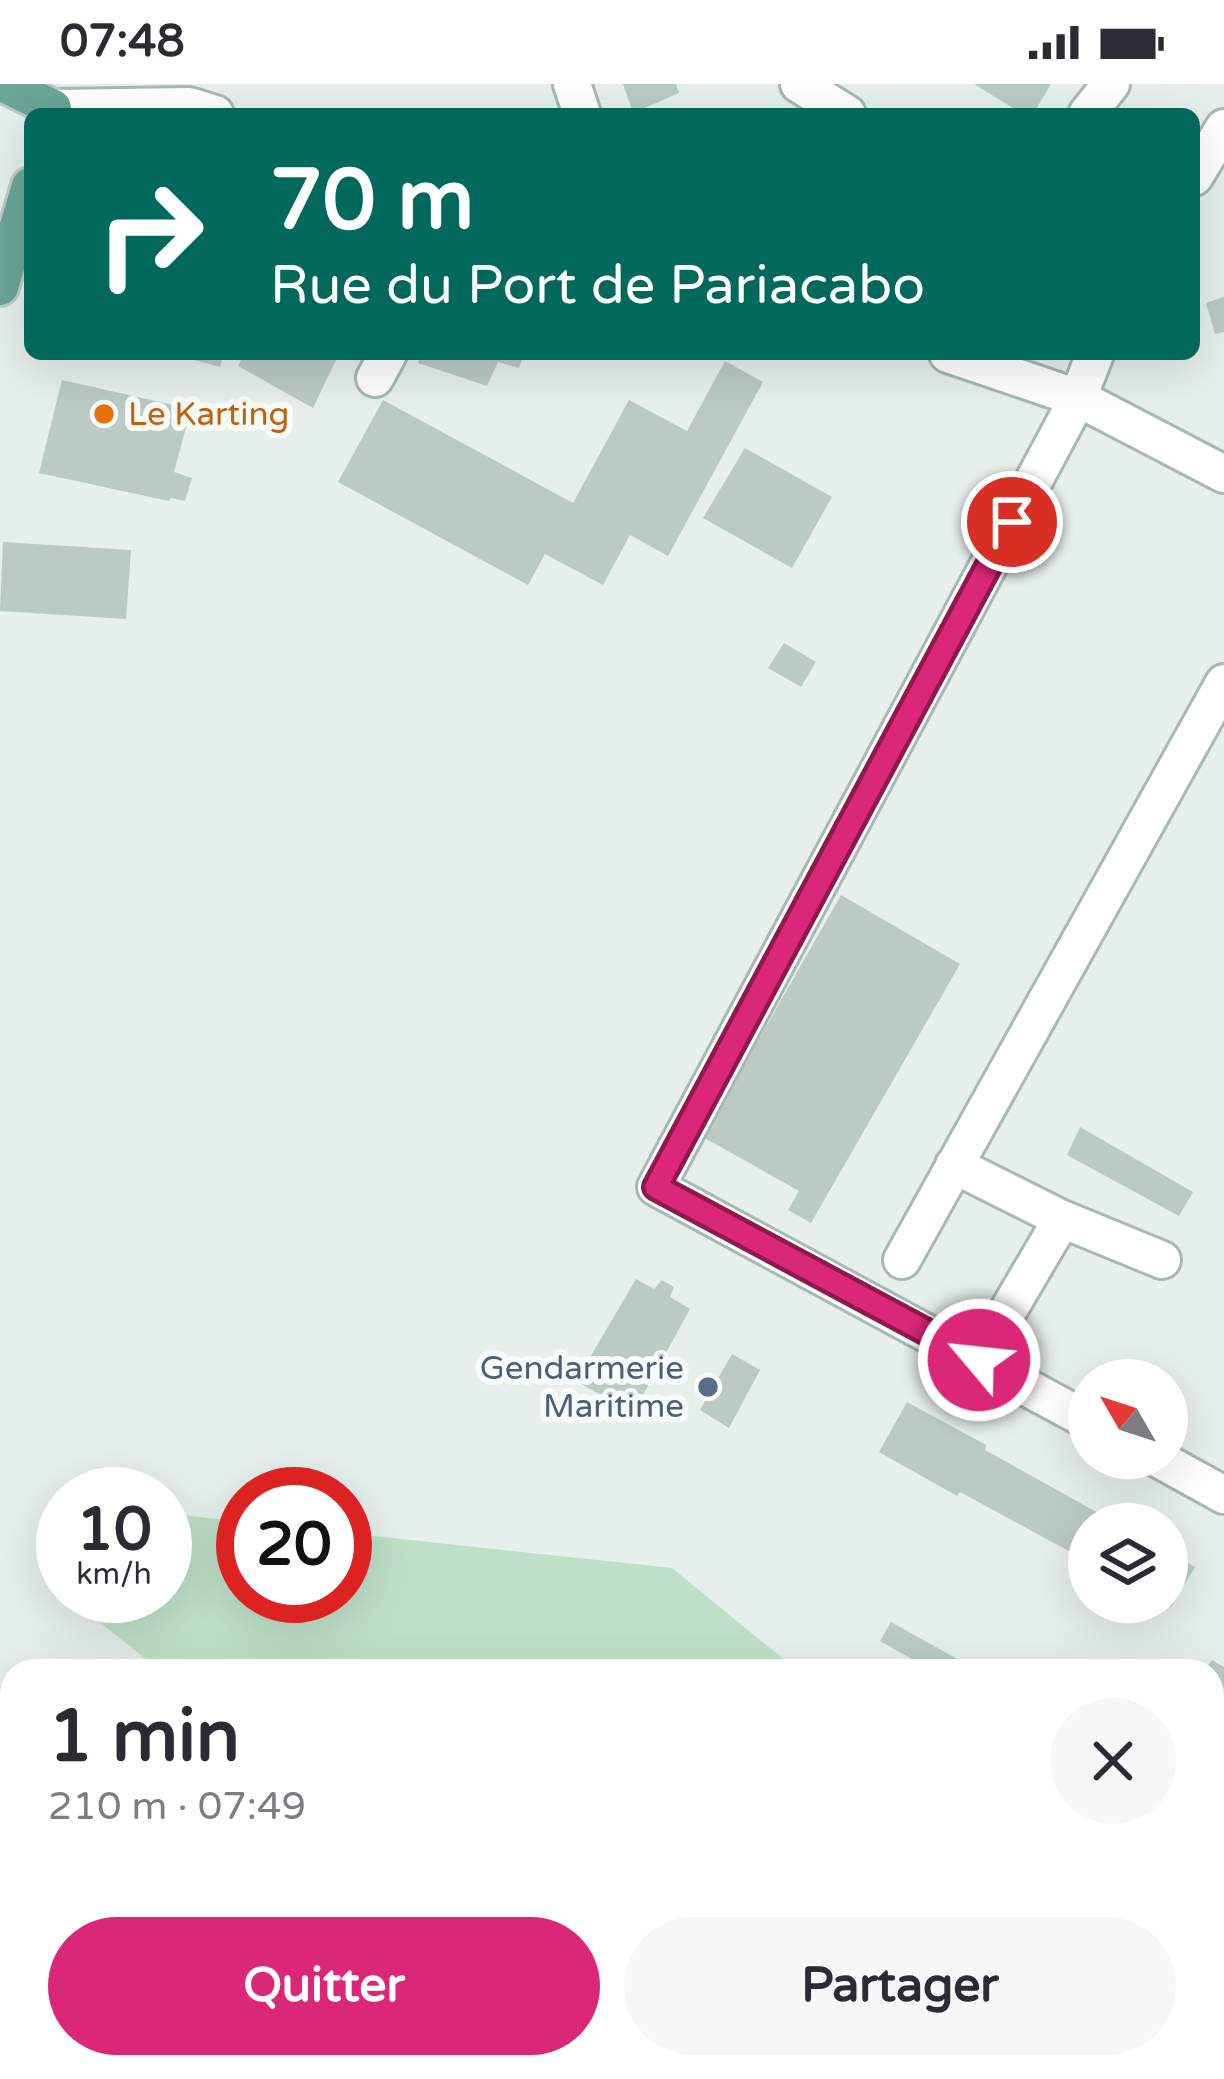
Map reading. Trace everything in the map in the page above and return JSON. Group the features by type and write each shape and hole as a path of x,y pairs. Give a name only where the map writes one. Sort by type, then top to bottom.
{"main road":[{"path":"4,84 56,102"},
{"path":"0,287 24,206"}],"lane":[{"path":"157,84 199,108"},
{"path":"799,84 837,108"},
{"path":"1092,108 1111,84"},
{"path":"56,102 166,108"},
{"path":"1200,167 1224,128"},
{"path":"966,360 1078,398 1224,473"},
{"path":"1063,360 1078,398"},
{"path":"1068,1409 656,1187 1078,398 1093,360"},
{"path":"902,1260 1224,683"},
{"path":"954,1165 1062,1219 1162,1260"},
{"path":"979,1360 1062,1219"},
{"path":"1188,1475 1224,1495"}],"green space":[{"path":"192,1516 216,1519 216,1623 372,1623 372,1536 672,1568 783,1659 146,1659 101,1623 192,1623"}],"building":[{"path":"623,84 676,84 679,93 644,108 631,108"},
{"path":"974,84 1051,84 1037,108 1013,108"},
{"path":"1224,297 1224,332 1215,334 1206,303"},
{"path":"194,360 222,360 220,367"},
{"path":"241,360 336,360 313,408 238,366"},
{"path":"522,360 519,368 498,362 487,386 418,363"},
{"path":"725,361 763,382 668,556 630,535 603,585 545,554 528,585 338,482 383,400 573,503 629,400 687,431"},
{"path":"62,380 191,409 174,472 192,478 185,501 39,473"},
{"path":"745,448 832,497 792,568 703,518"},
{"path":"3,542 131,550 126,619 0,611"},
{"path":"784,643 816,662 801,687 768,668"},
{"path":"841,895 960,964 811,1223 788,1210 799,1191 703,1137"},
{"path":"1080,1127 1193,1192 1179,1216 1067,1155"},
{"path":"636,1279 654,1289 662,1280 674,1287 670,1297 690,1309 633,1413 576,1381"},
{"path":"732,1354 760,1370 729,1428 700,1410"},
{"path":"907,1402 1080,1503 1068,1503 1068,1551 960,1492 957,1496 879,1452"},
{"path":"891,1622 957,1659 912,1659 880,1641"}],"place":[{"name":"Le Karting","path":"104,414"},
{"name":"Gendarmerie Maritime","path":"708,1387"}],"route":[{"path":"979,1360 656,1187 1012,522"}]}
